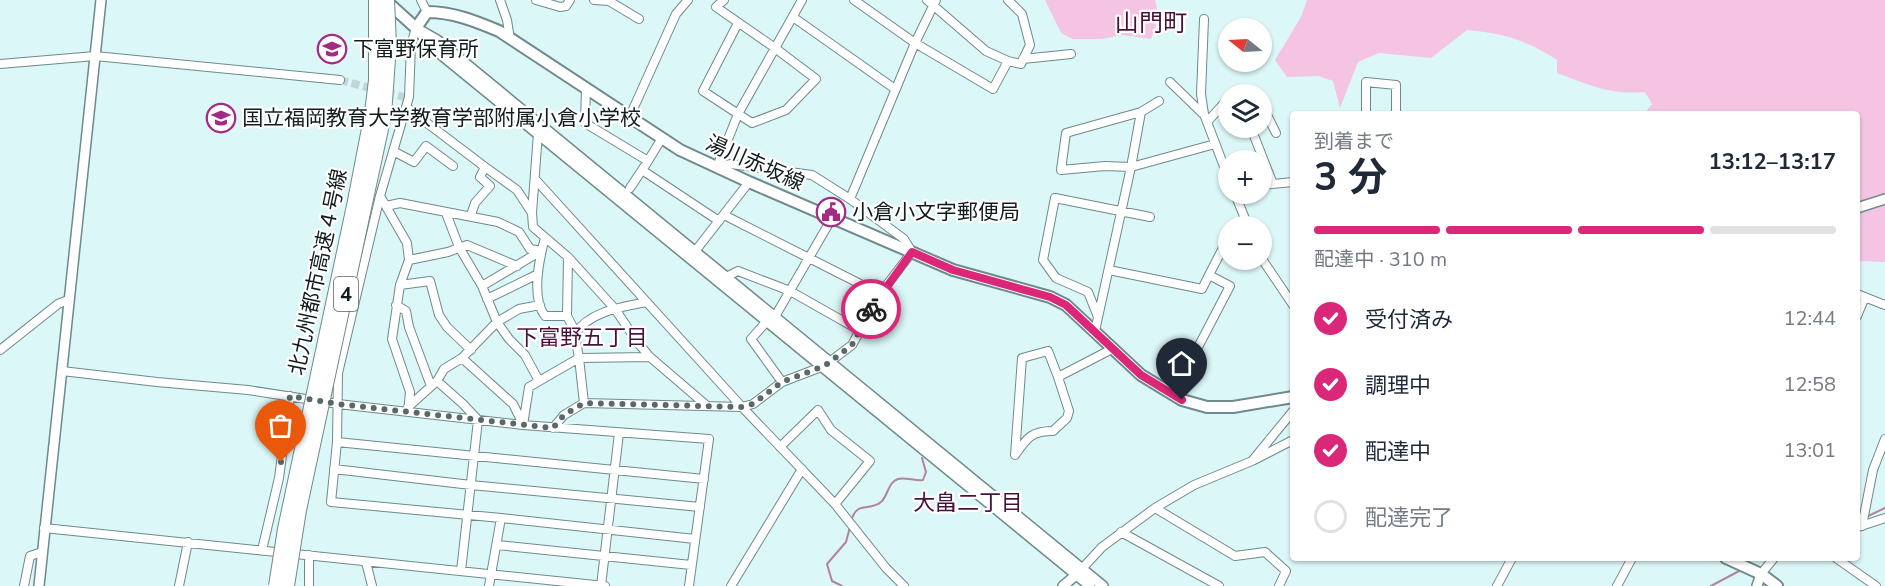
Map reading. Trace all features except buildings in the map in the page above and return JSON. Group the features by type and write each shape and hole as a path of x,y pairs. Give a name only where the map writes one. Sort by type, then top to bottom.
{"highway":[{"name":"北九州都市高速４号線","path":"276,586 287,518 372,113 376,81 376,0"},
{"name":"北九州都市高速４号線","path":"287,586 299,510 384,115 389,45 386,0"}],"main road":[{"path":"386,0 416,28 426,12"},
{"name":"湯川赤坂線","path":"426,12 443,12 471,19 499,31 680,150 749,182 953,270 1050,297 1066,305 1141,375 1182,400 1207,407 1233,407 1290,398"},
{"path":"1732,561 1757,572 1777,586"}],"street":[{"path":"39,586 68,300 103,0"},
{"path":"421,0 426,12"},
{"path":"500,0 507,20 510,39"},
{"path":"536,0 560,7 566,6 570,0"},
{"path":"594,0 609,1 639,19"},
{"path":"630,116 676,14 688,0"},
{"path":"724,0 716,7 816,79 786,110 752,123 703,91 738,23"},
{"path":"717,167 738,114 802,0"},
{"path":"854,0 915,43 993,89 1008,61"},
{"path":"850,199 932,2 986,51 1021,64 1030,45 1022,14 1008,0"},
{"path":"793,17 896,89"},
{"path":"1204,19 1201,93 1206,118 1218,152"},
{"path":"416,28 411,45 406,107 380,196 338,373 331,502 467,514 695,539"},
{"path":"416,28 433,48 538,133 692,254 726,277 771,321"},
{"path":"416,28 437,40 771,321 827,364 1079,572 1103,586"},
{"path":"1023,59 1071,54"},
{"path":"0,64 95,56 340,80"},
{"path":"1170,82 1206,118"},
{"path":"1366,111 1366,82 1396,85 1396,111"},
{"path":"586,88 585,123 648,161"},
{"path":"1159,101 1141,112 1066,133 1061,170 1105,166 1131,167 1215,144"},
{"path":"406,107 517,190 532,213"},
{"path":"1206,118 1218,108"},
{"path":"1095,331 1141,112"},
{"path":"1272,125 1276,133"},
{"path":"538,133 533,226 568,257 615,309 650,357 706,405"},
{"path":"630,188 662,138"},
{"path":"1255,138 1273,184 1290,182"},
{"path":"393,151 414,162 426,146 453,166"},
{"path":"553,428 564,415 584,403 742,407 753,404 782,382 827,364 852,345 880,294 912,252 904,239 850,199 812,175 731,164 717,167"},
{"path":"471,215 475,203 490,186 480,177 485,166"},
{"path":"642,170 721,218 880,294"},
{"path":"535,179 742,407 835,504 886,568 904,586"},
{"path":"692,254 749,182"},
{"path":"380,196 407,243 408,260 400,285 392,339 410,392 408,410"},
{"path":"1098,318 1088,292 1056,278 1043,261 1055,198 1150,218"},
{"path":"1860,207 1885,199"},
{"path":"386,206 400,203 498,222 519,232 531,249 541,251"},
{"path":"446,213 459,247 482,286 497,322 509,339 525,355 539,381"},
{"path":"782,382 751,339 771,321 832,218"},
{"path":"545,238 538,265 540,309 545,316 567,316"},
{"path":"408,260 448,252 467,245 517,266"},
{"path":"482,286 541,251"},
{"path":"568,257 567,316 575,334 584,403"},
{"path":"1109,270 1202,289 1218,257"},
{"path":"1269,270 1290,301"},
{"path":"726,277 738,272 790,291 859,330"},
{"path":"487,300 538,274"},
{"path":"1173,395 1230,286 1209,275"},
{"path":"400,285 430,281 439,315 447,327 471,350"},
{"path":"1861,296 1885,305"},
{"path":"0,350 58,304 68,300"},
{"path":"575,334 593,317 615,309 647,302"},
{"path":"396,305 406,311 409,327 434,384 463,404 478,420 461,571"},
{"path":"408,410 434,384 444,369 462,358 497,322 519,309 540,305"},
{"path":"1058,377 1112,349"},
{"path":"1048,351 1058,377 1069,411 1067,418 1053,431 1040,431 1027,437 1015,455 1022,358 1048,351"},
{"path":"523,425 529,387 579,358 650,357"},
{"path":"462,358 513,404 523,425"},
{"path":"62,370 523,425 709,439 689,586"},
{"path":"262,549 279,478 290,396"},
{"path":"780,447 818,410 831,430 870,461 835,504"},
{"path":"1252,461 1290,415"},
{"path":"44,528 492,574 534,583 603,586 619,433"},
{"path":"1860,526 1873,470 1885,439"},
{"path":"336,441 704,479"},
{"path":"1063,586 1102,547 1155,508 1194,486 1290,442"},
{"path":"334,469 700,507"},
{"path":"731,586 802,470"},
{"path":"1155,508 1235,556 1265,552 1287,571 1279,586"},
{"path":"489,586 501,518"},
{"path":"1860,526 1885,518"},
{"path":"1120,532 1219,586"},
{"path":"179,586 188,542"},
{"path":"496,544 692,565"},
{"path":"24,586 30,556 42,552"},
{"path":"309,555 309,586"},
{"path":"1497,586 1510,561"},
{"path":"1617,586 1630,561"},
{"path":"1757,586 1757,572 1770,561"},
{"path":"1840,561 1876,586"},
{"path":"366,562 372,586"},
{"path":"1079,572 1090,586"},
{"path":"511,586 513,577"}],"shaded area":[{"path":"1045,0 1155,0 1159,17 1151,39 1122,35 1102,39 1073,39 1061,33"},
{"path":"1307,0 1885,0 1885,262 1860,261 1860,111 1646,111 1652,104 1645,92 1621,92 1590,85 1557,73 1557,60 1524,42 1492,33 1467,30 1431,58 1379,53 1358,62 1340,108 1333,81 1318,76 1287,77 1275,60 1301,17"}],"waterway":[{"path":"851,521 860,508 881,502 895,481 923,480 926,472 922,458"},
{"path":"1866,517 1885,508"},
{"path":"842,586 832,581 827,564 846,542 850,527"},
{"path":"1711,586 1741,570"}],"tunnel":[{"path":"340,80 404,97"}],"way so far":[{"path":"281,462 290,396 338,404 553,428 564,415 584,403 742,407 753,404 782,382 824,366 852,345 871,309"}],"place":[{"name":"下富野保育所","path":"332,49"},
{"name":"国立福岡教育大学教育学部附属小倉小学校","path":"221,118"},
{"name":"小倉小文字郵便局","path":"831,212"}],"district":[{"name":"山門町","path":"1151,23"},
{"name":"下富野五丁目","path":"582,338"},
{"name":"大畠二丁目","path":"968,503"}],"route":[{"path":"871,309 912,252 953,270 1050,297 1066,305 1141,375 1182,400"}]}
